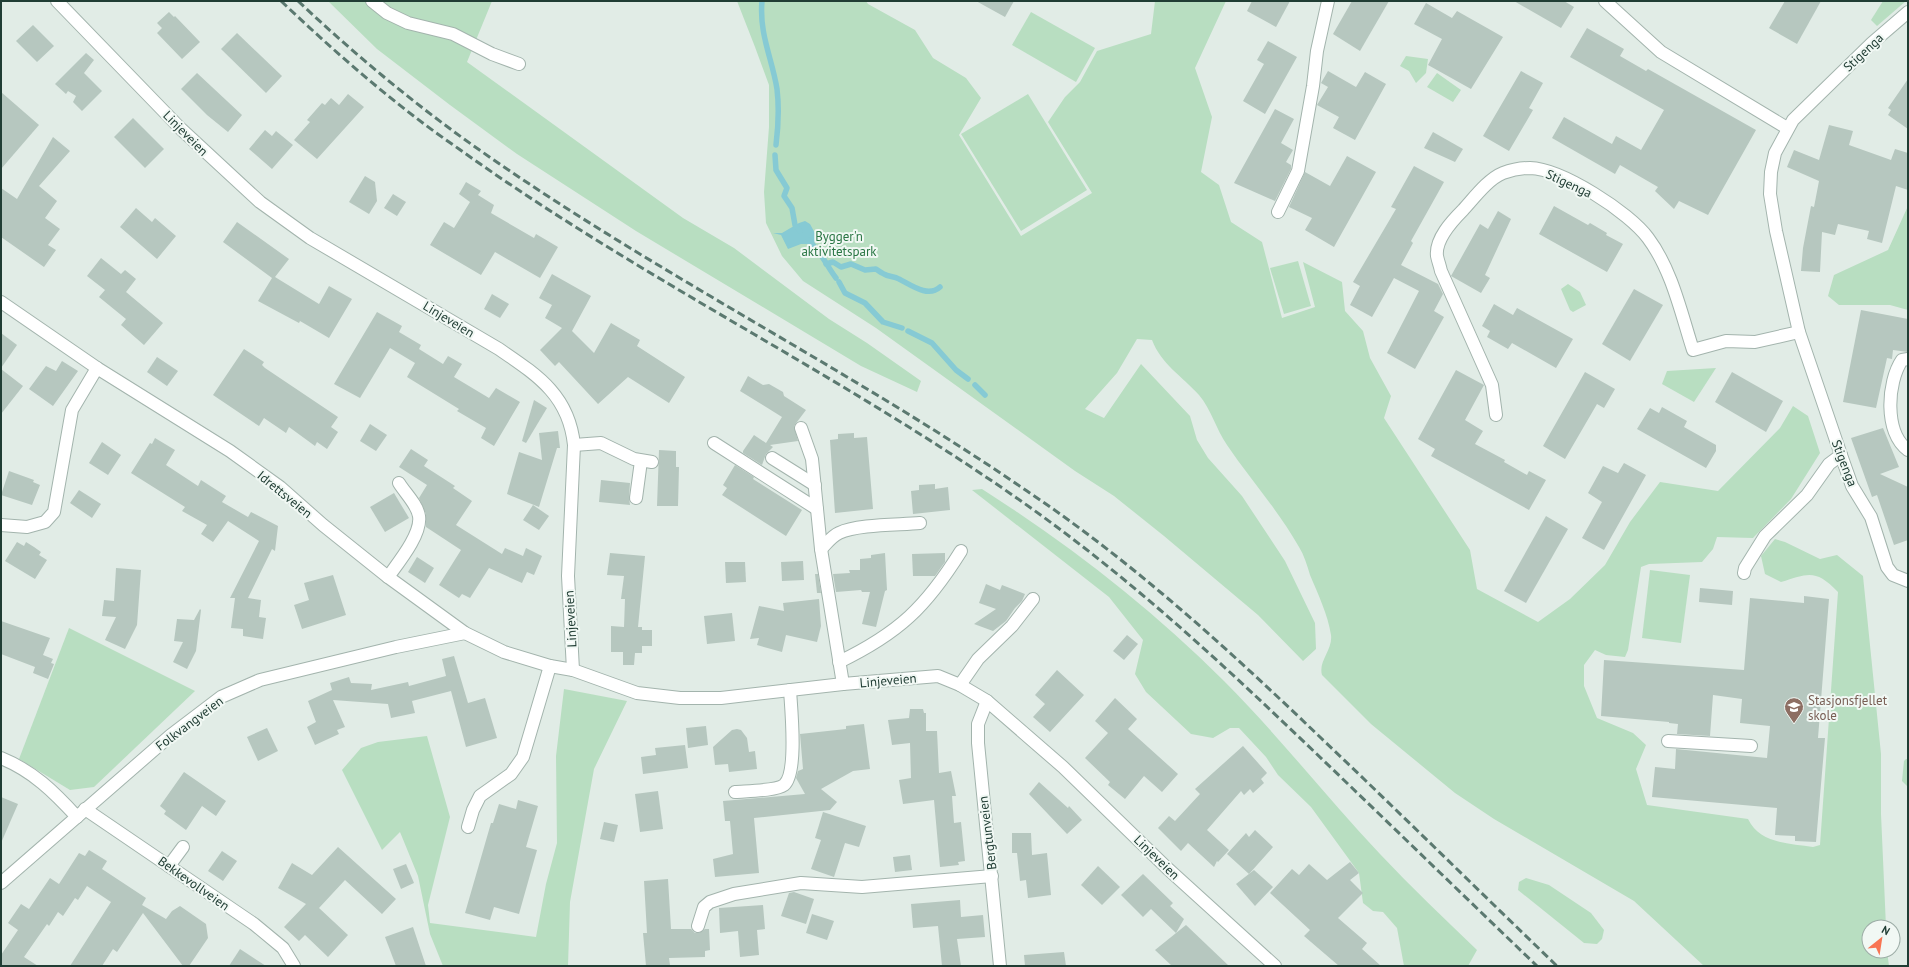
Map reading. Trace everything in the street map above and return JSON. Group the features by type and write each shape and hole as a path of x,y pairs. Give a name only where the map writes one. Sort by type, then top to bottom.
{"street":[{"name":"Linjeveien","path":"57,1 181,129 260,202 310,238 499,349 526,368 556,395 566,410 572,428 574,445 568,576 573,670 637,693 680,698 721,698 843,684 938,676 960,685 987,701 1064,767 1167,868 1275,966"},
{"path":"372,1 387,13 408,23 453,34 492,54 519,64"},
{"path":"1278,212 1298,171 1313,86 1317,51 1328,1"},
{"path":"1605,1 1661,52 1787,128"},
{"name":"Stigenga","path":"1907,16 1866,48 1799,113 1787,128 1775,153 1771,172 1770,194 1776,232 1799,332 1852,486 1871,517 1887,567 1893,575 1908,581"},
{"name":"Stigenga","path":"1496,415 1492,385 1441,271 1437,255 1444,233 1458,215 1475,197 1502,174 1518,169 1531,168 1560,176 1614,207 1647,237 1668,274 1693,350 1726,341 1755,342 1799,332"},
{"name":"Idrettsveien","path":"1,302 97,368 259,472 388,577 465,633 504,652 550,666 573,670"},
{"path":"1908,360 1902,360 1897,368 1891,384 1890,405 1892,421 1899,441 1908,450"},
{"path":"1,525 27,527 45,522 54,512 72,410 97,368"},
{"path":"801,428 812,459 821,549 843,684"},
{"path":"574,445 602,443 634,459 646,461 636,498"},
{"path":"714,443 817,509"},
{"path":"1744,573 1745,568 1766,536 1807,495 1829,464 1841,455"},
{"path":"772,458 815,485"},
{"path":"388,577 410,544 419,523 416,509 399,484"},
{"path":"821,549 840,532 852,528 920,523"},
{"path":"840,662 880,640 910,618 942,581 961,551"},
{"path":"960,685 978,659 1012,626 1033,599"},
{"name":"Folkvangveien","path":"1,882 197,714 221,697 260,680 396,647 465,633"},
{"path":"468,827 472,810 480,796 511,774 523,757 550,666"},
{"path":"735,792 779,787 786,782 793,762 790,690"},
{"name":"Bergtunveien","path":"987,701 978,724 978,743 1000,966"},
{"path":"1668,741 1751,746"},
{"name":"Bekkevollveien","path":"1,758 26,770 81,813 169,866 270,936 283,948 294,966"},
{"path":"169,866 184,847"},
{"path":"698,926 704,907 710,902 734,894 801,883 862,887 992,876"}],"green space":[{"path":"328,1 492,1 467,62 683,218 734,248 829,319 867,343 921,381 917,392 861,366 636,231 517,154 377,49"},
{"name":"Bygger'n aktivitetspark","path":"737,1 866,1 868,4 915,30 933,58 966,78 981,98 959,135 1021,236 1092,193 1048,122 1065,97 1080,82 1097,51 1151,34 1155,1 1226,1 1195,68 1212,117 1201,172 1219,185 1231,222 1262,242 1282,318 1315,307 1303,262 1342,282 1345,311 1363,331 1370,358 1391,396 1384,418 1470,550 1477,589 1538,622 1570,599 1605,565 1630,522 1660,482 1718,491 1780,428 1793,406 1808,416 1820,453 1791,499 1753,538 1717,537 1713,549 1702,562 1649,564 1641,567 1628,650 1625,657 1606,655 1595,650 1584,665 1584,686 1597,718 1633,733 1646,745 1636,769 1647,805 1748,819 1753,827 1760,833 1776,841 1813,847 1820,845 1838,592 1824,579 1818,576 1806,575 1781,582 1765,574 1761,556 1775,539 1785,542 1820,559 1837,555 1863,576 1881,754 1881,814 1886,919 1861,919 1861,959 1888,959 1889,966 1704,966 1634,901 1494,819 1455,793 1371,724 1322,675 1322,665 1331,640 1330,627 1301,550 1273,507 1227,445 1199,395 1166,363 1152,340 1137,339 1117,373 1085,409 1104,418 1141,364 1190,416 1197,440 1208,458 1242,496 1285,561 1315,623 1316,649 1303,661 1258,615 1114,496 1075,471 876,328 803,281 782,256 766,223 764,192 769,127 769,85"},
{"path":"1883,1 1906,1 1877,26 1871,20"},
{"path":"1031,12 1095,48 1076,82 1012,45"},
{"path":"1406,56 1428,59 1426,73 1416,83 1409,71 1400,66"},
{"path":"1437,73 1461,90 1453,102 1427,87"},
{"path":"1028,94 1087,190 1021,231 961,134"},
{"path":"1908,206 1908,310 1890,305 1839,305 1828,296 1834,275 1888,250"},
{"path":"1298,261 1311,306 1284,314 1270,268"},
{"path":"1568,284 1580,292 1586,305 1573,312 1570,310 1561,289"},
{"path":"1716,368 1694,402 1662,384 1667,371"},
{"path":"982,489 1046,532 1108,578 1167,628 1224,681 1264,723 1380,854 1477,950 1468,966 1404,966 1397,928 1383,912 1373,911 1363,903 1359,873 1311,807 1278,775 1266,757 1239,728 1230,728 1213,738 1191,734 1146,692 1135,674 1143,640 1109,597 972,490"},
{"path":"1650,570 1690,575 1681,643 1642,638"},
{"path":"69,628 195,691 94,787 70,790 19,759"},
{"path":"564,689 627,701 594,769 570,902 568,966 443,966 430,934 418,876 400,832 382,850 342,770 361,748 378,742 427,736 450,817 428,905 430,923 536,937 546,884 557,843 556,756"},
{"path":"1908,759 1908,787 1902,781 1904,761"},
{"path":"1526,878 1549,885 1591,913 1604,930 1602,939 1597,944 1584,943 1518,890 1519,882"}],"water":[{"path":"805,221 810,224 816,235 814,244 801,244 788,249 781,235 773,233 782,233"}],"building":[{"path":"976,1 1014,1 1005,17"},
{"path":"1252,1 1290,1 1276,27 1247,11"},
{"path":"1352,1 1389,1 1360,51 1333,34"},
{"path":"1514,1 1564,1 1574,7 1561,28"},
{"path":"1785,1 1821,1 1797,44 1769,28"},
{"path":"1426,3 1452,18 1457,11 1503,37 1471,89 1428,65 1442,39 1414,24"},
{"path":"169,12 174,17 175,16 200,42 182,59 157,33 162,28 157,23"},
{"path":"33,25 54,46 37,62 16,41"},
{"path":"1587,28 1624,49 1620,56 1646,71 1648,69 1756,130 1708,215 1679,201 1674,209 1655,191 1658,187 1620,165 1615,174 1552,138 1564,117 1612,144 1616,136 1641,150 1664,110 1570,57"},
{"path":"237,33 282,76 266,93 221,49"},
{"path":"1268,41 1297,57 1265,114 1243,101 1264,64 1257,60"},
{"path":"86,53 94,60 84,73 102,91 82,111 73,102 76,96 68,91 66,94 55,84"},
{"path":"1328,71 1356,87 1365,72 1386,84 1355,140 1333,128 1339,117 1317,105 1328,87 1321,83"},
{"path":"1521,71 1543,83 1529,108 1533,110 1509,151 1483,136"},
{"path":"197,73 242,115 228,132 207,115 181,89"},
{"path":"1908,79 1908,129 1888,115 1891,110 1888,108"},
{"path":"1,92 39,125 1,169"},
{"path":"348,94 364,107 317,159 294,140 310,122 307,120 322,103 325,105 331,98 339,105"},
{"path":"1275,109 1294,119 1281,143 1293,150 1286,162 1291,165 1291,169 1275,201 1234,183"},
{"path":"133,118 164,149 145,168 114,137"},
{"path":"1829,125 1853,131 1849,145 1891,160 1895,149 1908,153 1908,190 1896,186 1882,243 1867,239 1869,231 1838,224 1835,235 1822,232 1820,272 1801,271 1803,248 1811,206 1814,207 1819,181 1787,167 1794,150 1819,160"},
{"path":"265,130 272,136 276,131 293,145 272,169 249,149"},
{"path":"1433,132 1463,149 1455,162 1424,148"},
{"path":"53,137 70,151 39,186 57,201 45,218 60,229 48,245 56,250 44,267 1,237 1,188 17,199"},
{"path":"1347,156 1376,172 1334,247 1305,230 1312,218 1289,207 1305,172 1330,186"},
{"path":"1414,166 1444,182 1411,241 1413,243 1401,265 1438,284 1443,294 1434,311 1444,317 1415,369 1387,353 1419,291 1394,278 1372,317 1350,305 1360,286 1353,282 1396,209 1391,207"},
{"path":"365,176 375,182 377,201 369,214 349,202"},
{"path":"466,182 481,191 478,195 494,205 491,213 534,238 536,234 558,247 540,278 495,252 481,275 430,245 444,222 454,228 470,202 459,194"},
{"path":"393,194 406,202 397,216 384,208"},
{"path":"1554,206 1588,225 1590,223 1607,233 1606,235 1623,244 1607,272 1539,234"},
{"path":"136,208 152,222 155,218 176,236 157,259 120,227"},
{"path":"1498,211 1511,219 1485,275 1490,278 1481,293 1451,276 1480,224 1488,229"},
{"path":"237,222 289,259 275,277 319,304 329,286 352,299 329,338 300,321 299,323 258,301 272,278 223,242"},
{"path":"101,258 121,274 125,270 136,279 126,292 163,323 144,345 121,325 126,319 99,297 105,290 87,276"},
{"path":"552,274 591,296 572,331 594,353 611,323 640,340 637,346 685,377 669,403 628,377 598,404 559,362 555,366 540,350 562,328 545,318 552,305 539,298"},
{"path":"1634,289 1663,305 1630,361 1602,344"},
{"path":"492,294 509,304 500,318 484,309"},
{"path":"1494,304 1513,315 1517,308 1573,339 1556,368 1512,343 1508,349 1487,337 1490,331 1482,326"},
{"path":"1861,310 1908,319 1908,352 1893,350 1892,359 1887,358 1876,408 1843,402"},
{"path":"377,312 402,326 399,332 421,345 419,349 443,364 448,356 462,364 454,377 489,398 496,388 520,402 494,446 481,438 486,428 457,411 459,409 407,377 415,363 390,348 360,398 334,384"},
{"path":"1,333 17,345 1,368"},
{"path":"244,349 264,362 262,365 265,368 338,417 331,427 338,432 327,449 317,442 315,446 289,427 286,433 264,418 259,426 213,395"},
{"path":"157,357 178,371 167,386 147,372"},
{"path":"62,361 78,371 53,406 29,389 46,366 56,371"},
{"path":"1,369 23,386 1,414"},
{"path":"1456,370 1484,385 1465,420 1483,431 1475,444 1505,460 1504,462 1527,475 1529,471 1546,480 1529,510 1431,456 1435,449 1418,439"},
{"path":"1585,372 1615,389 1604,408 1597,404 1565,459 1543,446"},
{"path":"1732,372 1783,401 1766,432 1715,402"},
{"path":"748,376 763,385 769,384 783,392 784,396 806,410 794,426 798,441 770,445 773,447 766,454 762,465 743,453 743,451 754,435 766,443 782,417 740,391"},
{"path":"534,400 547,408 526,443 522,441"},
{"path":"1662,407 1687,421 1684,427 1716,445 1716,451 1706,468 1637,429 1650,408 1659,413"},
{"path":"370,424 387,435 376,451 360,441"},
{"path":"1883,428 1899,467 1880,474 1908,487 1908,540 1894,545 1877,495 1872,497 1851,438"},
{"path":"558,431 560,448 557,448 539,507 507,494 519,452 542,460 539,433"},
{"path":"854,433 854,438 867,437 873,509 835,513 830,440 838,439 838,434"},
{"path":"155,438 175,450 166,465 198,486 201,480 226,496 222,502 248,517 251,512 278,526 275,551 272,549 248,598 261,600 259,617 266,618 263,639 243,636 243,629 231,628 235,598 230,598 259,541 228,521 213,542 201,534 207,525 182,511 185,507 131,473 150,443 152,444"},
{"path":"102,442 121,455 108,475 89,463"},
{"path":"411,449 428,460 424,466 455,486 453,488 472,501 456,525 502,554 505,548 523,556 526,548 542,556 534,575 527,572 522,583 489,568 470,598 462,594 459,598 439,585 461,550 426,527 426,514 419,498 427,485 399,467"},
{"path":"659,450 676,451 676,467 679,467 678,506 657,506"},
{"path":"1624,463 1646,475 1604,550 1582,538 1602,502 1588,493 1603,466 1618,473"},
{"path":"735,465 754,477 753,479 802,510 786,536 722,495 727,488 723,485"},
{"path":"9,471 34,480 33,482 40,485 32,505 1,495"},
{"path":"601,480 630,483 630,505 599,502"},
{"path":"935,484 935,489 948,487 950,510 913,514 911,491 919,490 919,485"},
{"path":"79,490 101,504 92,518 70,503"},
{"path":"394,493 409,518 385,532 370,507"},
{"path":"533,505 549,516 539,530 523,520"},
{"path":"1546,516 1568,529 1526,603 1504,591"},
{"path":"17,542 24,546 26,542 41,552 39,555 47,560 35,579 5,561"},
{"path":"610,553 645,556 638,627 642,627 642,630 652,630 652,646 642,646 642,653 635,653 634,665 623,665 623,652 611,652 611,626 624,627 625,599 621,599 624,576 607,575"},
{"path":"885,553 887,590 885,591 876,627 862,624 870,592 862,592 861,590 836,592 833,574 850,573 849,570 860,570 860,559 871,558 871,555"},
{"path":"945,553 945,562 935,576 913,576 912,554"},
{"path":"417,557 434,568 425,583 408,572"},
{"path":"803,561 804,580 782,581 781,562"},
{"path":"725,562 745,562 746,582 726,583"},
{"path":"116,568 141,570 137,625 125,649 105,640 116,617 102,616 104,600 114,601"},
{"path":"815,574 818,574 821,593 817,593"},
{"path":"333,575 346,615 302,629 294,605 309,600 304,583"},
{"path":"986,584 1000,590 1002,585 1025,594 1022,601 1006,621 993,631 974,624 996,609 979,603"},
{"path":"1700,588 1733,591 1732,605 1699,602"},
{"path":"1804,596 1829,599 1818,738 1825,738 1816,842 1795,841 1795,836 1775,835 1777,808 1652,797 1655,767 1675,769 1676,749 1767,758 1770,726 1740,723 1742,699 1713,695 1710,736 1677,734 1678,724 1669,722 1601,716 1604,660 1744,670 1750,598 1804,603"},
{"path":"819,599 821,626 817,642 786,635 782,652 757,645 759,638 750,639 759,606 784,611 783,603"},
{"path":"200,609 196,651 187,669 173,662 183,642 174,641 177,619 194,620"},
{"path":"732,613 735,641 707,644 704,616"},
{"path":"1,621 50,638 43,655 53,659 51,663 54,664 48,679 33,673 35,667 1,654"},
{"path":"1127,635 1138,644 1124,660 1113,651"},
{"path":"454,656 468,703 485,698 497,738 466,747 451,691 412,701 415,713 391,718 388,704 333,700 345,727 337,730 339,734 315,745 307,727 316,722 308,701 332,690 330,683 349,677 351,683 372,684 371,690 408,682 409,686 446,676 442,659"},
{"path":"1057,670 1084,695 1050,732 1033,717 1045,704 1035,695"},
{"path":"1115,698 1137,719 1128,729 1178,774 1162,792 1144,776 1125,799 1108,785 1110,782 1085,758 1108,733 1095,721"},
{"path":"910,709 923,709 924,713 926,713 926,731 937,731 939,773 951,771 956,796 952,796 954,823 961,822 965,861 958,862 959,865 940,867 934,800 903,804 899,780 911,778 910,743 892,745 888,720 909,718"},
{"path":"864,724 870,769 853,771 821,789 837,802 830,810 754,818 759,873 715,877 713,859 733,854 730,821 725,821 723,801 805,794 796,778 798,771 803,769 800,734 846,729 846,726"},
{"path":"706,726 708,745 688,748 686,728"},
{"path":"267,728 278,751 258,761 247,737"},
{"path":"732,730 741,730 747,738 749,752 755,751 757,769 729,772 728,764 715,765 713,747"},
{"path":"685,745 688,768 643,774 641,757 656,755 655,748"},
{"path":"1243,746 1267,773 1261,779 1264,783 1253,793 1250,789 1244,795 1241,791 1207,830 1229,850 1218,862 1217,861 1214,867 1188,843 1181,851 1158,828 1169,816 1175,821 1200,794 1195,789"},
{"path":"184,772 226,801 216,816 202,806 186,830 164,814 166,811 160,806"},
{"path":"1039,782 1068,808 1069,806 1082,820 1067,834 1029,794"},
{"path":"658,791 663,829 640,832 635,794"},
{"path":"1,797 18,804 1,843"},
{"path":"518,800 538,806 526,847 537,850 519,914 494,907 490,920 465,913 491,823 493,823 499,804 516,809"},
{"path":"823,812 866,826 859,847 845,843 834,877 811,869 821,840 815,838"},
{"path":"604,822 618,825 614,842 600,839"},
{"path":"1255,830 1273,847 1249,874 1227,854 1246,833 1249,837"},
{"path":"1012,833 1031,833 1032,855 1047,853 1051,895 1028,898 1026,880 1020,881 1017,853 1012,853"},
{"path":"338,847 396,899 382,914 345,880 319,908 348,935 328,957 305,935 299,941 284,927 306,904 278,888 292,863 312,875"},
{"path":"89,850 107,861 102,869 146,898 142,905 166,919 172,911 180,906 206,924 208,938 189,966 183,966 143,913 117,952 113,949 102,966 70,966 111,902 87,886 78,900 75,898 63,916 58,912 49,926 47,924 24,957 38,966 1,966 1,955 18,930 8,923 21,904 29,909 50,878 59,884 79,853 85,856"},
{"path":"222,851 237,861 223,881 208,871"},
{"path":"910,855 912,870 895,872 893,857"},
{"path":"1350,862 1359,873 1350,880 1363,893 1338,918 1367,943 1362,949 1381,966 1339,966 1304,936 1310,930 1270,893 1292,869 1299,875 1309,864 1327,880"},
{"path":"406,864 414,883 401,889 393,869"},
{"path":"1098,866 1120,887 1102,905 1081,885"},
{"path":"1254,870 1273,887 1255,906 1236,884"},
{"path":"1143,874 1173,903 1170,906 1184,919 1176,933 1151,909 1143,917 1121,895"},
{"path":"668,879 671,929 691,929 695,933 699,933 705,929 709,929 710,950 705,951 705,957 669,958 670,965 646,966 643,933 647,933 644,881"},
{"path":"794,892 814,899 806,924 781,916 789,893"},
{"path":"960,900 961,917 983,915 985,937 957,939 961,966 942,966 938,926 913,928 911,904"},
{"path":"763,905 765,929 757,930 759,955 740,957 738,931 720,933 719,908"},
{"path":"812,914 834,921 827,940 806,933"},
{"path":"1186,925 1229,966 1172,966 1155,950"},
{"path":"413,927 426,966 396,966 385,937"},
{"path":"240,949 266,966 229,966"},
{"path":"1064,952 1066,966 1025,966 1024,955"}],"waterway":[{"path":"762,1 762,24 777,89 778,117 776,145"},
{"path":"775,155 776,170 787,188 784,196 792,208 795,225 800,231"},
{"path":"808,240 820,253 836,278"},
{"path":"826,264 833,262 841,267 851,264 865,270 876,269 881,273 897,278 925,291 935,290 940,287"},
{"path":"839,282 845,293 865,303 883,322 902,328"},
{"path":"908,331 932,343 956,370 968,379"},
{"path":"975,385 985,395"}],"railway":[{"path":"281,1 345,60 389,97 435,132 527,196 597,241 882,411 952,455 1021,501 1062,531 1140,593 1214,658 1537,966"},
{"path":"298,1 358,55 421,107 532,186 602,231 888,401 958,445 1027,491 1105,547 1143,577 1251,672 1351,766 1557,966"}],"place":[{"name":"Stasjonsfjellet skole","path":"1794,724"}]}
